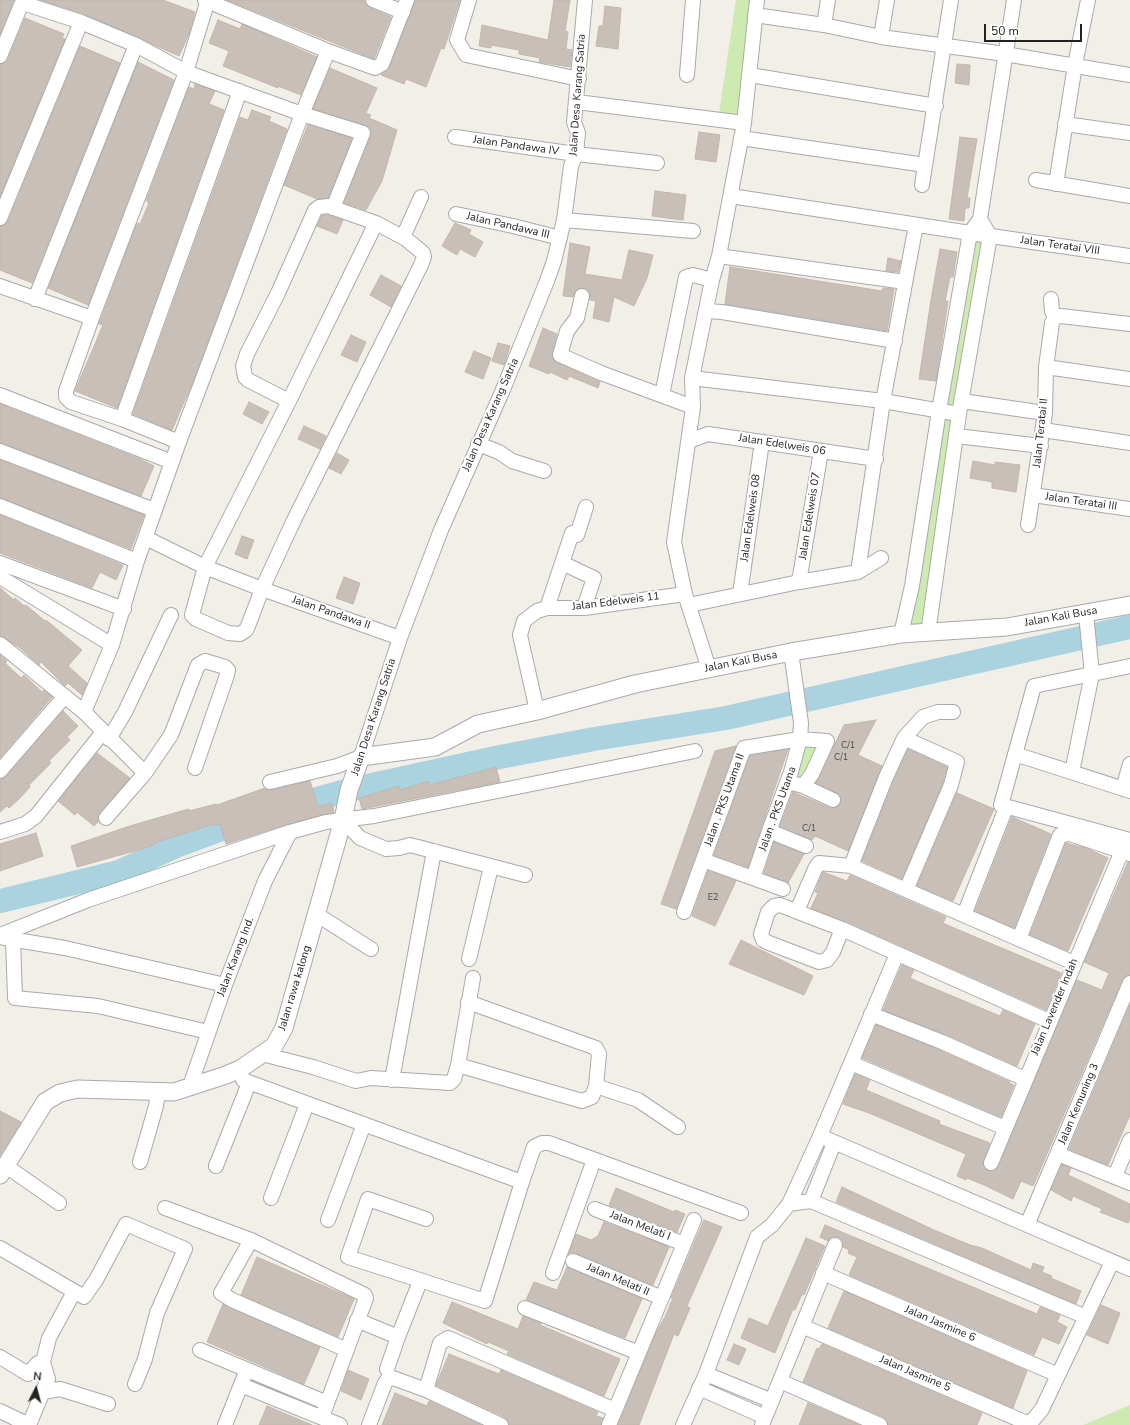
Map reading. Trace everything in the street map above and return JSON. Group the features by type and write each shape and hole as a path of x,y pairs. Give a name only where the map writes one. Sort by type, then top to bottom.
{"street":[{"path":"179,442 122,419 72,402 66,397 66,391 92,318 186,72 206,0 328,51 372,67 379,67 382,64 405,6 373,0"},
{"path":"469,0 457,40 466,55 477,59 532,68 579,79"},
{"name":"Jalan Desa Karang Satria","path":"343,820 349,790 400,638 441,530 502,392 547,282 560,238 564,220 571,166 576,154 578,133 574,122 585,0"},
{"path":"687,75 693,0"},
{"path":"709,668 687,599 674,542 693,407 692,378 712,280 719,256 744,123 757,0"},
{"path":"824,25 828,0"},
{"path":"881,37 887,0"},
{"path":"922,185 936,106 951,0"},
{"path":"901,634 912,586 939,411 970,233 980,219 1014,0"},
{"path":"1056,184 1075,65 1088,0"},
{"path":"0,56 21,5 26,4 81,22 136,46 186,72 302,114 363,133 333,208"},
{"path":"755,16 824,25 881,37 1005,54 1130,75"},
{"path":"0,218 81,22"},
{"path":"36,299 136,46"},
{"path":"84,712 112,645 124,609 137,560 179,442 302,114 328,51"},
{"path":"750,75 936,106"},
{"path":"122,419 240,91"},
{"path":"577,102 744,123"},
{"path":"1065,124 1130,133"},
{"name":"Jalan Pandawa IV","path":"455,137 576,154 657,163"},
{"path":"741,138 925,165"},
{"path":"1036,180 1130,196"},
{"name":"Jalan Teratai VIII","path":"731,196 1130,256"},
{"path":"403,237 421,197"},
{"path":"289,401 248,380 245,377 243,366 247,354 278,293 312,215 319,207 328,206 376,223 403,237 423,253 424,257 293,522 262,589 246,630 240,634 228,633 196,619 192,615 205,567 289,401 376,223"},
{"name":"Jalan Pandawa III","path":"456,214 560,238"},
{"path":"928,632 961,408 990,236 980,219"},
{"path":"564,220 693,231"},
{"path":"858,572 884,401 916,225"},
{"path":"719,256 905,282"},
{"path":"662,395 686,277 693,275 712,280"},
{"path":"0,286 92,318"},
{"path":"582,296 577,318 567,331 560,355 595,371 693,407"},
{"path":"1051,299 1052,311 1055,317 1061,316 1130,324"},
{"path":"706,311 722,312 895,341"},
{"name":"Jalan Teratai II","path":"1028,525 1041,446 1045,413 1046,367 1052,323 1055,317"},
{"path":"1046,367 1130,379"},
{"path":"692,378 884,401 939,411 961,408 1045,413"},
{"path":"0,395 172,462"},
{"path":"1043,430 1130,443"},
{"name":"Jalan Edelweis 06","path":"689,441 708,434 876,459"},
{"path":"957,436 1041,446"},
{"name":"Jalan Edelweis 08","path":"740,594 762,442"},
{"path":"478,444 499,452 512,461 544,471"},
{"path":"0,451 154,510"},
{"name":"Jalan Edelweis 07","path":"800,582 821,451"},
{"name":"Jalan Teratai III","path":"1033,495 1130,510"},
{"path":"0,506 137,560"},
{"path":"547,608 572,533 577,535 586,507"},
{"name":"Jalan Pandawa II","path":"152,540 205,567 400,638"},
{"path":"858,572 881,558"},
{"path":"0,563 124,609"},
{"path":"562,564 594,578 584,608"},
{"name":"Jalan Edelweis 11","path":"537,711 520,635 524,621 537,611 547,608 584,608 740,594 858,572"},
{"path":"0,577 112,645"},
{"name":"Jalan Kali Busa","path":"358,763 435,748 478,724 537,711 635,684 709,668 791,652 901,634 1007,627 1130,605"},
{"path":"1072,772 1092,674 1086,614"},
{"path":"0,832 25,824 36,816 125,712 171,615"},
{"path":"0,644 84,712 145,773"},
{"name":"Jalan . PKS Utama","path":"753,878 788,782 797,755 800,739 801,722 791,652"},
{"path":"106,818 145,773 171,735 198,665 205,661 225,667 228,670 195,768"},
{"path":"1127,848 1001,805 1034,686 1130,666"},
{"path":"0,771 65,696"},
{"path":"851,866 886,777 904,738 923,717 938,712 953,712"},
{"path":"904,738 957,762 951,785 906,890"},
{"path":"800,739 826,741 812,774 803,786"},
{"name":"Jalan . PKS Utama II","path":"684,912 744,748 800,739"},
{"path":"4,937 88,900 290,832 326,822 374,816 695,751"},
{"path":"1015,754 1127,790 1130,764"},
{"path":"270,782 337,766 358,763"},
{"path":"788,782 803,786 832,800"},
{"path":"964,915 1004,813"},
{"path":"343,820 360,838 386,849 410,845 525,875"},
{"name":"Jalan rawa kalong","path":"3,1171 45,1102 60,1093 78,1089 174,1092 226,1075 245,1076 262,1054 274,1046 284,1028 343,820"},
{"path":"769,831 806,846"},
{"name":"Jalan Karang Ind.","path":"190,1086 225,985 265,881 290,832"},
{"path":"1018,939 1060,835 1070,834 1127,848"},
{"name":"Jalan Lavender Indah","path":"991,1163 1004,1128 1074,963 1127,848"},
{"path":"392,1080 434,851"},
{"name":"Jalan . PKS Utama II","path":"703,860 783,889"},
{"path":"797,911 815,869 819,864 851,866 1074,963"},
{"path":"469,959 491,867"},
{"path":"842,929 833,952 827,960 819,962 763,940 761,934 761,929 768,912 774,906 780,905 842,929 1049,1021"},
{"path":"316,914 370,948"},
{"path":"4,937 72,950 225,985"},
{"path":"4,937 14,998 98,1006 208,1032"},
{"path":"683,1425 706,1374 757,1237 776,1221 789,1204 852,1063 897,954"},
{"path":"262,1054 313,1067 356,1081 371,1078 450,1084 454,1079 458,1065 473,978"},
{"name":"Jalan Kemuning 3","path":"1027,1225 1130,983"},
{"path":"458,1065 582,1102 592,1097 596,1086 599,1054 596,1048 468,1002"},
{"path":"871,1014 942,1042 1025,1079"},
{"path":"852,1063 1004,1128"},
{"path":"216,1166 245,1076 307,1104 522,1182"},
{"path":"596,1086 638,1100 678,1127"},
{"path":"140,1162 156,1106 158,1092"},
{"path":"271,1198 307,1104"},
{"path":"328,1220 364,1124"},
{"path":"820,1136 1130,1269"},
{"path":"1115,1176 1130,1140"},
{"path":"426,1219 368,1199 348,1257 485,1301 532,1151 542,1143 549,1143 741,1213"},
{"path":"811,1201 834,1143"},
{"path":"1058,1154 1130,1183"},
{"path":"552,1273 594,1160"},
{"path":"3,1171 59,1203"},
{"path":"789,1204 811,1201 1086,1317"},
{"path":"165,1208 250,1240 365,1295 366,1298 326,1403 322,1418"},
{"name":"Jalan Melati I","path":"595,1209 684,1244"},
{"path":"608,1425 694,1220"},
{"path":"0,1248 84,1297 96,1280 126,1224 184,1249 157,1313 145,1359 135,1384"},
{"path":"250,1240 221,1293 232,1300 347,1350"},
{"path":"699,1388 764,1421 835,1245"},
{"name":"Jalan Melati II","path":"573,1261 662,1298"},
{"path":"1025,1424 1033,1420 1042,1410 1112,1262"},
{"name":"Jalan Jasmine 6","path":"823,1274 1058,1376"},
{"path":"386,1369 417,1289"},
{"path":"0,1411 29,1425 48,1379 43,1362 49,1338 74,1292"},
{"path":"525,1308 639,1353"},
{"path":"358,1320 398,1337"},
{"name":"Jalan Jasmine 5","path":"802,1326 1025,1424"},
{"path":"426,1390 440,1343 448,1338 615,1410"},
{"path":"200,1350 326,1403"},
{"path":"0,1357 28,1374 38,1363 43,1362"},
{"path":"225,1425 247,1370"},
{"path":"706,1374 772,1401"},
{"path":"369,1425 387,1380 397,1379 426,1390 501,1425"},
{"path":"780,1381 880,1425"},
{"path":"241,1385 340,1425"},
{"path":"43,1392 60,1389 108,1404"}],"green space":[{"path":"736,0 757,0 744,123 718,120"},
{"path":"970,233 990,236 928,632 901,634"},
{"path":"800,739 827,741 803,786 791,772"},
{"path":"1130,1405 1130,1425 1083,1425"}],"building":[{"path":"0,0 14,0 0,34"},
{"path":"41,0 163,0 195,12 189,34 179,56 84,14"},
{"path":"227,0 365,0 370,8 391,17 374,59"},
{"path":"415,0 460,0 444,49 441,48 426,87 406,79 404,84 381,75 390,67"},
{"path":"554,0 570,0 565,31 568,32 566,49 572,50 570,67 539,62 540,58 519,54 519,50 491,45 491,48 479,46 482,25 548,40"},
{"path":"605,6 621,8 618,49 596,46 599,26 603,26"},
{"path":"25,18 64,34 62,38 65,39 0,196 0,64 5,63 8,59"},
{"path":"218,20 240,29 242,24 317,57 301,95 278,86 278,88 223,66 229,51 209,43"},
{"path":"80,46 120,63 32,283 0,270 0,226 5,225 8,221"},
{"path":"138,62 174,80 88,305 48,288"},
{"path":"957,64 970,65 969,85 955,83"},
{"path":"330,68 377,88 366,113 371,115 369,118 397,130 382,181 366,210 344,203 371,136 370,128 313,109"},
{"path":"195,84 215,91 209,104 224,110 117,408 75,391 103,325 99,324 137,223 140,224 149,203 146,201 189,87 194,89"},
{"path":"252,110 271,117 269,121 287,129 194,379 172,430 133,414 240,117 248,120"},
{"path":"308,125 352,138 328,198 317,199 284,185"},
{"path":"699,132 720,135 716,162 695,159"},
{"path":"960,137 977,139 967,198 970,198 969,208 965,208 964,221 949,219"},
{"path":"655,191 686,195 683,220 652,216"},
{"path":"322,215 343,220 337,234 317,226"},
{"path":"455,223 471,230 469,234 483,242 475,257 460,249 457,255 442,246"},
{"path":"570,243 590,247 585,274 622,280 629,250 653,255 647,278 634,306 614,297 609,322 593,318 596,301 590,300 590,294 587,290 579,288 573,297 563,296"},
{"path":"940,249 957,252 953,277 950,277 945,301 948,301 936,381 919,379"},
{"path":"888,258 901,261 898,272 886,271"},
{"path":"730,267 882,291 883,288 894,289 887,331 725,304"},
{"path":"381,275 401,286 391,307 370,295"},
{"path":"543,328 557,334 552,353 554,361 600,382 598,388 569,376 567,380 550,372 549,374 529,366"},
{"path":"351,335 366,342 357,362 341,355"},
{"path":"498,343 510,346 504,365 492,361"},
{"path":"474,351 491,358 483,379 465,372"},
{"path":"249,402 269,412 262,424 243,414"},
{"path":"0,404 140,459 154,466 141,496 0,443"},
{"path":"304,426 326,436 320,449 298,439"},
{"path":"337,453 349,460 341,474 329,468"},
{"path":"0,460 144,515 131,549 0,498"},
{"path":"973,461 995,465 995,462 1020,465 1016,492 992,488 992,482 970,478"},
{"path":"0,515 123,565 116,580 100,572 92,588 0,553"},
{"path":"242,536 254,540 247,559 235,554"},
{"path":"344,577 360,583 353,604 336,598"},
{"path":"0,588 14,600 15,598 45,621 46,620 82,650 68,666 87,683 82,695 68,683 65,686 41,662 39,665 19,647 0,636"},
{"path":"0,655 7,661 5,663 21,678 24,675 42,692 44,690 52,697 0,758"},
{"path":"63,711 78,726 67,737 70,740 49,761 51,763 29,785 30,787 19,799 9,808 7,806 0,812 0,779 6,777"},
{"path":"876,720 858,755 882,766 848,851 815,836 812,840 780,826 793,792 830,808 838,807 841,800 840,795 816,783 844,725"},
{"path":"736,746 676,909 661,904 715,751"},
{"path":"788,749 748,867 714,855 750,756"},
{"path":"908,749 947,767 943,782 902,879 862,861"},
{"path":"97,753 130,778 100,812 98,822 94,826 77,812 75,815 58,801"},
{"path":"496,767 500,782 362,809 359,798 399,786 400,790 429,781 430,785"},
{"path":"310,781 318,807 332,803 334,812 288,824 226,844 220,824 211,825 160,841 149,847 77,867 71,846 178,812 217,805 265,788 272,790"},
{"path":"957,793 994,809 953,901 917,886"},
{"path":"1012,817 1051,834 1014,928 975,911"},
{"path":"36,833 43,856 0,871 0,844"},
{"path":"774,842 804,854 788,883 764,873"},
{"path":"1066,843 1086,848 1108,858 1068,951 1030,935"},
{"path":"1128,862 1130,862 1130,975 1125,976 1122,980 1033,1186 1021,1181 1013,1199 967,1178 966,1180 957,1176 966,1154 869,1113 843,1104 855,1074 870,1080 866,1090 940,1121 939,1124 990,1143 983,1164 988,1171 996,1169 1077,980 1102,990 1109,973 1084,962"},
{"path":"708,871 736,881 715,926 692,916"},
{"path":"823,872 847,881 850,875 946,917 943,923 947,925 1061,973 1046,1010 845,921 811,908 818,893 815,892"},
{"path":"741,940 813,976 804,995 729,964"},
{"path":"902,965 914,970 910,978 921,983 1000,1016 1003,1010 1035,1024 1017,1066 945,1034 883,1010"},
{"path":"1130,1005 1130,1115 1108,1165 1069,1149"},
{"path":"876,1025 939,1050 1010,1082 1009,1083 1014,1085 1001,1117 862,1058"},
{"path":"0,1111 21,1122 0,1156"},
{"path":"1062,1165 1071,1168 1068,1175 1130,1204 1130,1218 1128,1223 1100,1212 1102,1209 1073,1196 1071,1201 1051,1190"},
{"path":"842,1187 934,1230 970,1245 982,1248 1031,1270 1033,1263 1044,1267 1042,1272 1052,1276 1051,1278 1081,1291 1076,1304 836,1202"},
{"path":"616,1188 674,1212 675,1210 685,1214 677,1232 609,1205"},
{"path":"704,1220 722,1227 687,1306 690,1308 678,1336 674,1334 639,1425 618,1425 657,1331 673,1298 671,1298"},
{"path":"604,1222 669,1247 653,1285 576,1253 569,1253 576,1234 591,1240 598,1236"},
{"path":"825,1225 1037,1314 1040,1307 1060,1315 1057,1322 1067,1327 1059,1344 1042,1337 1034,1355 849,1275 857,1257 848,1253 849,1250 843,1247 842,1240 839,1237 833,1237 828,1241 820,1237"},
{"path":"806,1238 825,1246 804,1295 802,1294 795,1310 793,1309 775,1353 741,1338 749,1318 768,1326"},
{"path":"257,1257 354,1299 338,1337 241,1295"},
{"path":"567,1267 642,1299 625,1338 526,1300 534,1282 557,1290"},
{"path":"844,1291 1027,1371 1013,1408 828,1328"},
{"path":"452,1302 518,1329 523,1316 541,1323 540,1325 620,1359 604,1396 507,1354 509,1351 488,1342 487,1344 443,1323"},
{"path":"223,1304 320,1347 304,1384 207,1342"},
{"path":"1101,1305 1120,1313 1108,1344 1087,1335"},
{"path":"734,1344 746,1349 739,1365 727,1360"},
{"path":"822,1344 982,1413 977,1425 888,1425 883,1417 803,1382 817,1348 819,1349"},
{"path":"449,1354 499,1374 501,1370 598,1412 596,1416 603,1418 601,1425 509,1425 505,1417 436,1385"},
{"path":"348,1370 369,1379 361,1400 341,1391"},
{"path":"395,1393 427,1406 429,1401 481,1425 382,1425"},
{"path":"808,1403 859,1425 799,1425"},
{"path":"267,1406 312,1425 259,1425"}],"waterway":[{"path":"285,808 349,790 500,757 594,739 726,718 1130,627"},
{"path":"0,901 119,872 176,846 251,818"}]}
